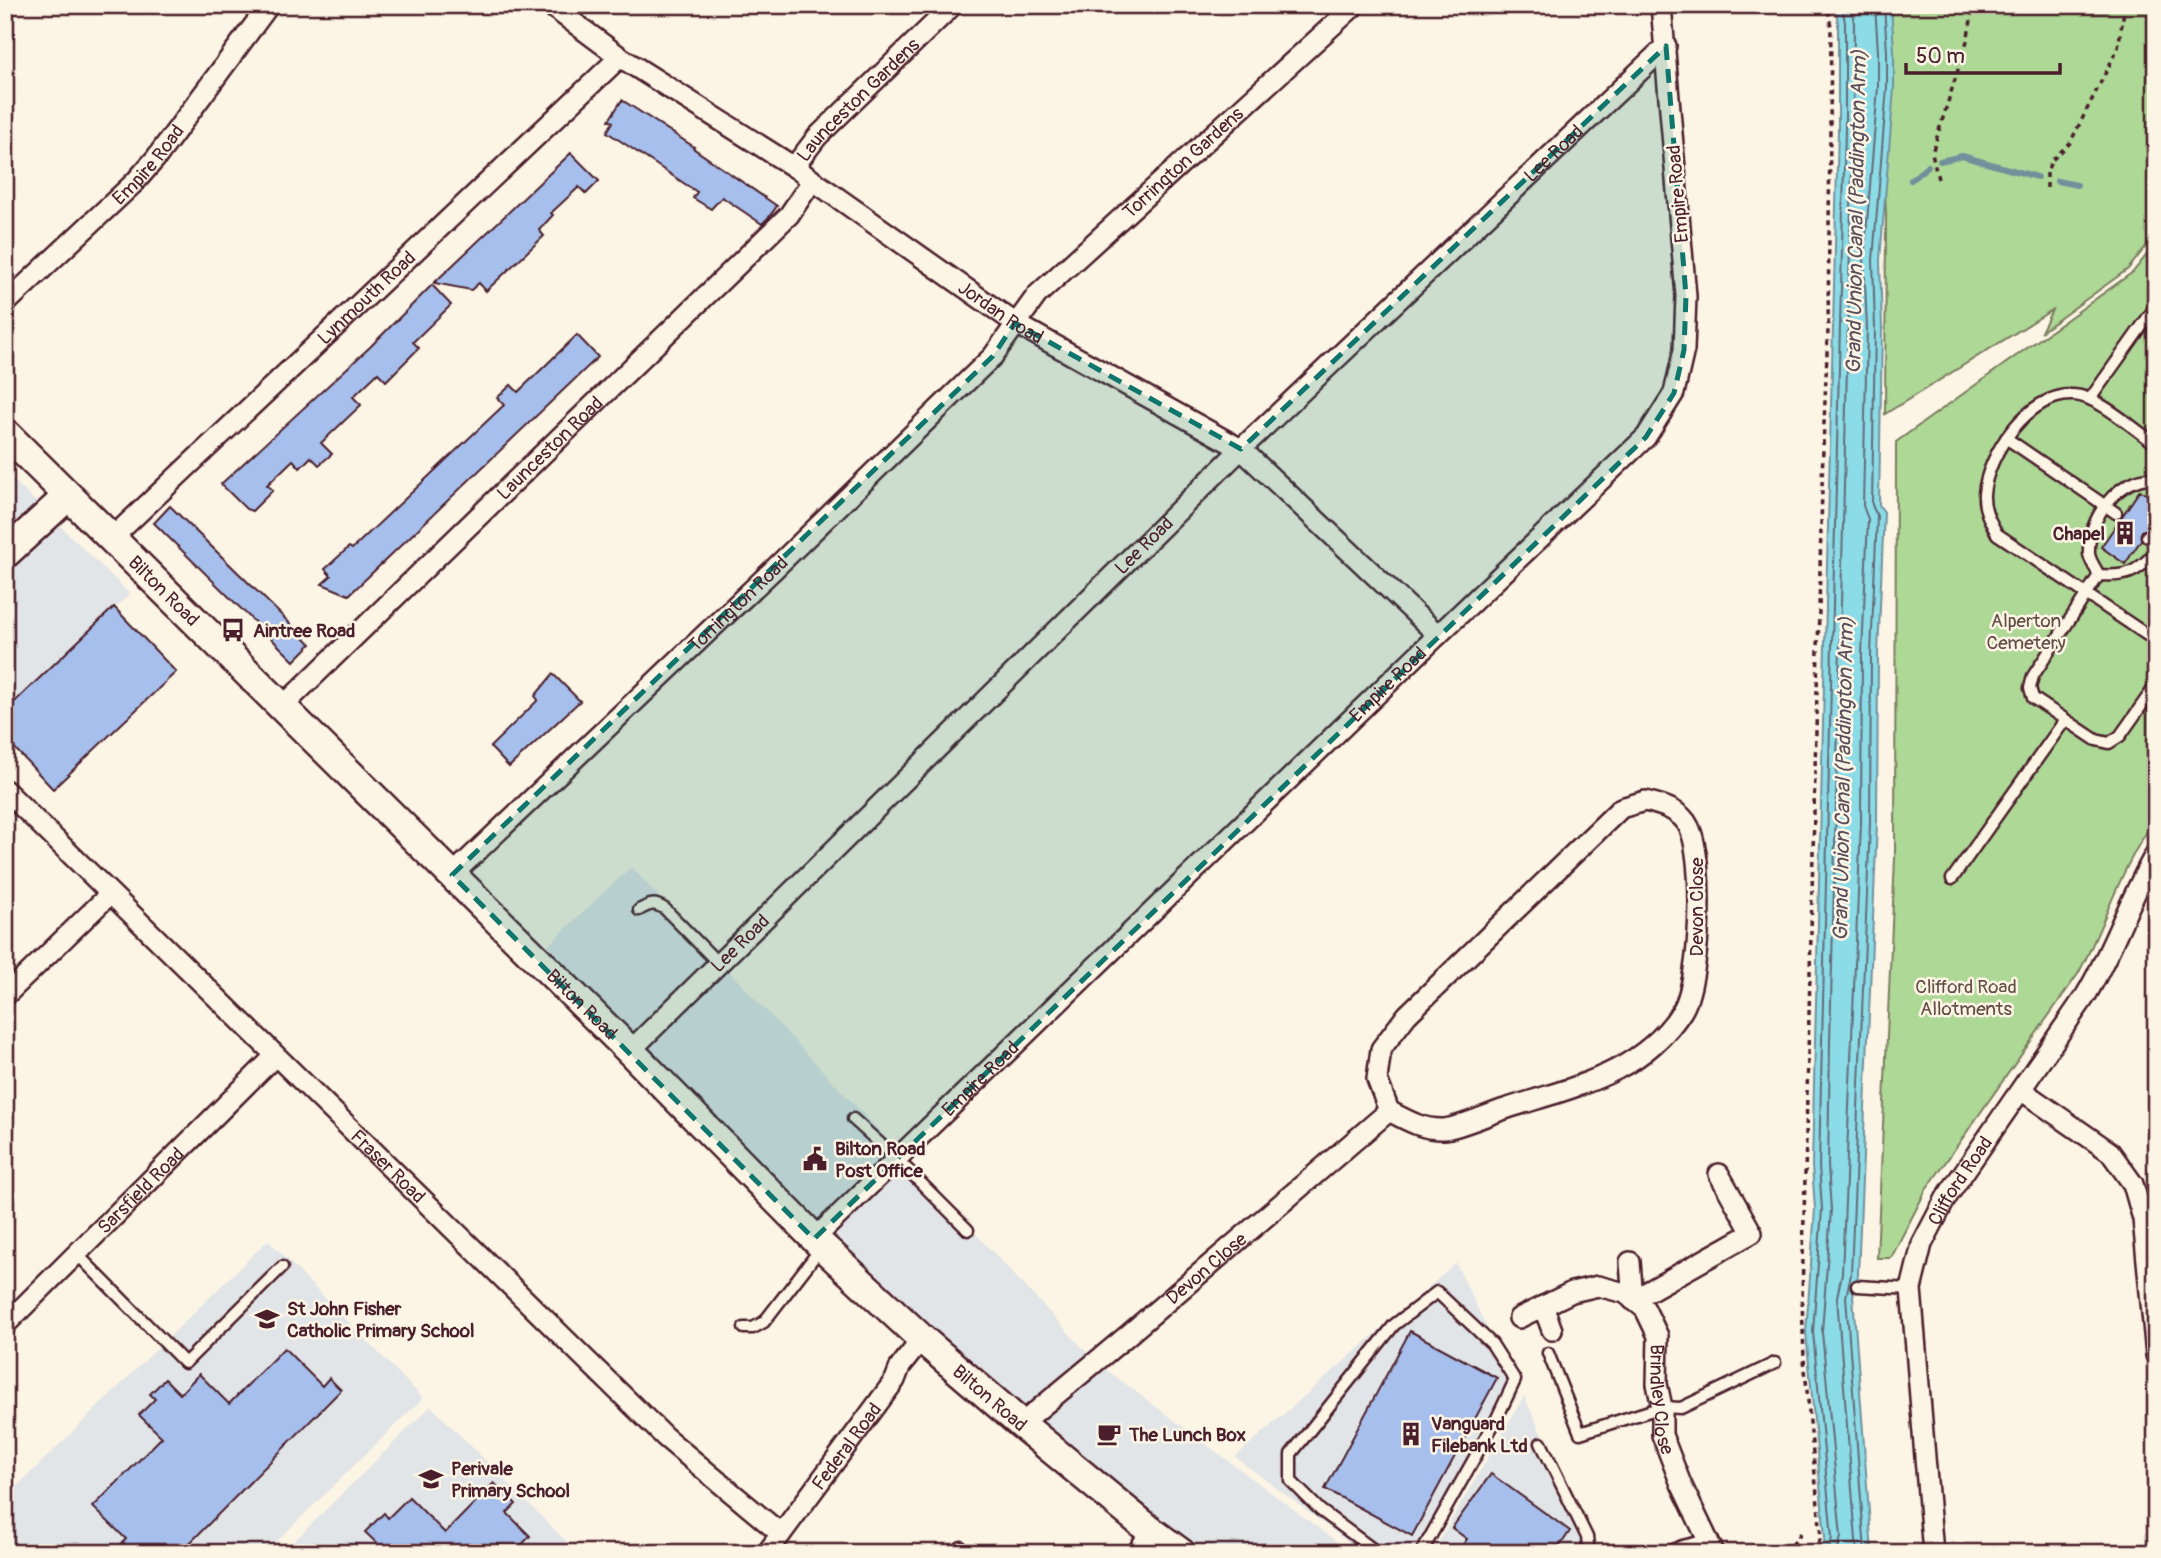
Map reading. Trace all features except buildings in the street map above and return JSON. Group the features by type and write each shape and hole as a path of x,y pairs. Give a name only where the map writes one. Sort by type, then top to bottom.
{"street":[{"name":"Empire Road","path":"5,304 135,182 156,158 270,5"},
{"name":"Launceston Gardens","path":"794,167 817,137 953,5"},
{"name":"Torrington Gardens","path":"1015,323 1037,295 1354,5"},
{"name":"Empire Road","path":"818,1242 896,1158 1646,437 1674,393 1684,350 1686,296 1661,5"},
{"name":"Jordan Road","path":"558,7 620,57 794,167 1015,323 1241,449 1438,635"},
{"name":"Lee Road","path":"630,1051 1241,449 1665,46"},
{"name":"Lynmouth Road","path":"112,538 620,57"},
{"name":"Launceston Road","path":"281,708 789,215 812,181"},
{"name":"Torrington Road","path":"452,876 993,356 1015,323"},
{"name":"Bilton Road","path":"5,433 630,1051 818,1242 922,1339 1021,1424 1144,1542 1181,1553"},
{"path":"5,554 68,496"},
{"name":"Fraser Road","path":"5,790 666,1437 781,1534"},
{"name":"Devon Close","path":"1645,801 1670,807 1688,825 1696,848 1696,965 1684,1009 1650,1049 1608,1076 1445,1129 1415,1125 1389,1111 1377,1079 1381,1049 1407,1015 1621,808 1645,801"},
{"name":"Clifford Road","path":"1933,1553 1911,1289 1922,1244 1946,1198 2087,995 2107,959 2142,877 2156,853"},
{"path":"5,996 110,894"},
{"name":"Sarsfield Road","path":"5,1325 275,1056"},
{"path":"2021,1090 2110,1152 2133,1184 2143,1219 2156,1355"},
{"name":"Devon Close","path":"1021,1424 1389,1111"},
{"path":"1633,1300 1752,1233 1719,1174"},
{"path":"1630,1262 1633,1300"},
{"path":"1519,1318 1572,1292 1598,1286 1625,1293 1633,1300"},
{"name":"Brindley Close","path":"1633,1300 1645,1309 1658,1336 1657,1384 1662,1407 1662,1435 1681,1484 1711,1547"},
{"path":"1543,1306 1552,1330"},
{"name":"Federal Road","path":"767,1553 895,1380 900,1367 922,1339"}],"lane":[{"path":"2090,398 2156,306"},
{"path":"2156,444 2090,398 2072,395 2028,411 2006,438 1989,468 1983,495 1986,514 1997,534 2156,641"},
{"path":"2006,438 2116,513"},
{"path":"2099,575 2089,556 2092,529 2105,505 2126,485 2145,477 2156,478"},
{"path":"2147,536 2156,542"},
{"path":"2099,575 2122,576 2143,565 2156,552"},
{"path":"2099,575 2033,676 2030,688 2033,698 2095,740 2109,743 2120,736 2156,685"},
{"path":"1952,878 2065,720"},
{"path":"639,910 651,903 665,909 718,963"},
{"path":"853,1119 968,1230"},
{"path":"744,1328 753,1328 764,1322 818,1242"},
{"path":"77,1254 185,1363 282,1268"},
{"path":"1857,1286 1911,1289"},
{"path":"1378,1553 1320,1510 1291,1481 1291,1454 1394,1325 1437,1292 1492,1344 1515,1380 1497,1418 1421,1553"},
{"path":"1548,1353 1580,1433 1662,1407 1681,1408 1775,1363"},
{"path":"1541,1443 1587,1537 1589,1553"},
{"path":"1667,1553 1682,1546 1711,1547"},
{"path":"957,1553 961,1547 967,1553"}],"path":[{"path":"1815,1553 1821,1537 1804,1359 1802,1298 1828,330 1831,26 1827,5"},
{"path":"1938,178 1932,153 1967,41 1974,5"},
{"path":"2047,188 2047,172 2052,161 2070,143 2118,48 2125,5"},
{"path":"1786,1553 1801,1533"}],"highlighted area":[{"path":"1666,46 1686,296 1684,350 1674,393 1646,437 814,1239 452,875 993,356 1015,323 1241,449"}],"shaded area":[{"path":"5,472 130,594 5,710"},
{"path":"631,867 1096,1362 1352,1553 1208,1553 1158,1517 957,1353 811,1226 538,955"},
{"name":"St John Fisher Catholic Primary School","path":"268,1240 423,1398 265,1553 5,1553 5,1498"},
{"path":"1456,1263 1518,1394 1426,1553 1363,1553 1235,1457"},
{"path":"1524,1396 1597,1553 1432,1553"},
{"name":"Perivale Primary School","path":"431,1406 578,1553 282,1553"}],"green space":[{"path":"1878,5 2156,5 2156,234 2128,269 2041,332 2052,310 1885,414 1886,216"},
{"name":"Alperton Cemetery","path":"2156,243 2156,819 2123,875 2078,974 1926,1190 1891,1258 1877,1258 1895,858 1896,442 2133,272"}],"water":[{"name":"Grand Union Canal (Paddington Arm)","path":"1835,5 1891,5 1894,51 1894,88 1880,260 1882,328 1879,505 1884,512 1878,654 1877,823 1858,1275 1853,1296 1872,1553 1820,1553 1825,1538 1806,1332 1815,1209 1812,1166 1838,128 1838,23"}],"waterway":[{"path":"1940,161 1962,156 2037,177"},
{"path":"1911,180 1928,166"},
{"path":"2057,181 2077,185"}],"place":[{"name":"Chapel","path":"2125,533"},
{"name":"Aintree Road","path":"233,630"},
{"name":"Bilton Road Post Office","path":"815,1159"},
{"name":"St John Fisher Catholic Primary School","path":"267,1319"},
{"name":"The Lunch Box","path":"1109,1434"},
{"name":"Vanguard Filebank Ltd","path":"1411,1434"},
{"name":"Perivale Primary School","path":"431,1479"}],"park label":[{"name":"Clifford Road Allotments","path":"1966,997"}]}
